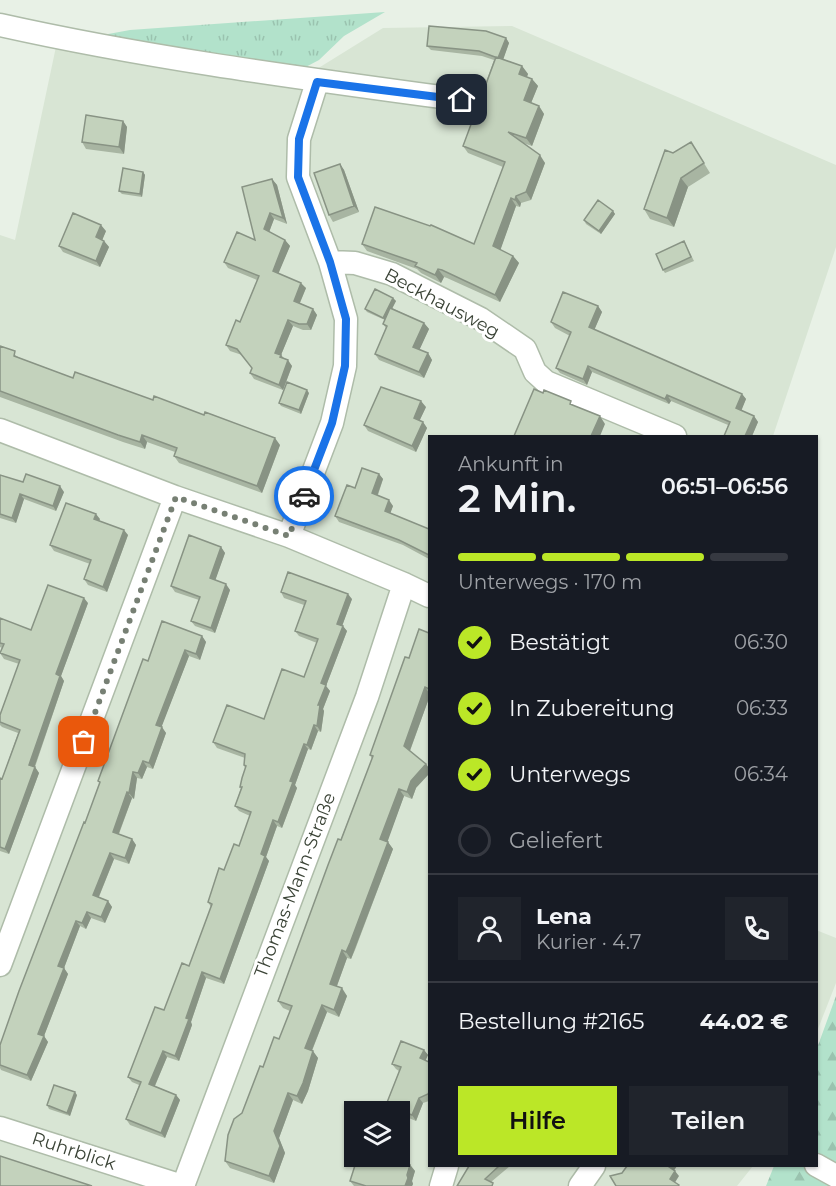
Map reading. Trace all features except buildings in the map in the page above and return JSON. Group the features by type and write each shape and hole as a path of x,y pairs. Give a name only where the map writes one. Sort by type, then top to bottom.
{"street":[{"path":"0,25 57,38 317,82 462,100"},
{"path":"289,536 332,423 345,366 346,319 330,262 298,177 299,139 317,82"},
{"name":"Beckhausweg","path":"330,262 355,262 373,267 441,298 481,319 525,349 535,372 546,382 673,435"},
{"path":"0,430 176,497 289,536 428,596"},
{"path":"0,965 176,497"},
{"name":"Thomas-Mann-Straße","path":"183,1186 367,697 404,584"},
{"name":"Ruhrblick","path":"0,1128 183,1186"},
{"path":"818,1166 836,1176"},
{"path":"441,1186 447,1167"},
{"path":"580,1186 593,1167"}],"shaded area":[{"path":"512,26 836,165 836,247 773,435 428,435 428,1167 752,1167 737,1186 0,1186 0,235 15,240 57,42 304,77 383,28"},
{"path":"818,931 836,938 836,983 818,1029"}],"green space":[{"path":"385,12 344,36 319,60 300,70 92,37 130,30"},
{"path":"836,996 836,1186 766,1186 774,1167 818,1167 818,1046"}],"way so far":[{"path":"84,742 176,497 289,536 304,496"}],"route":[{"path":"304,496 332,423 345,366 346,319 330,262 298,177 299,139 317,82 462,100"}]}
